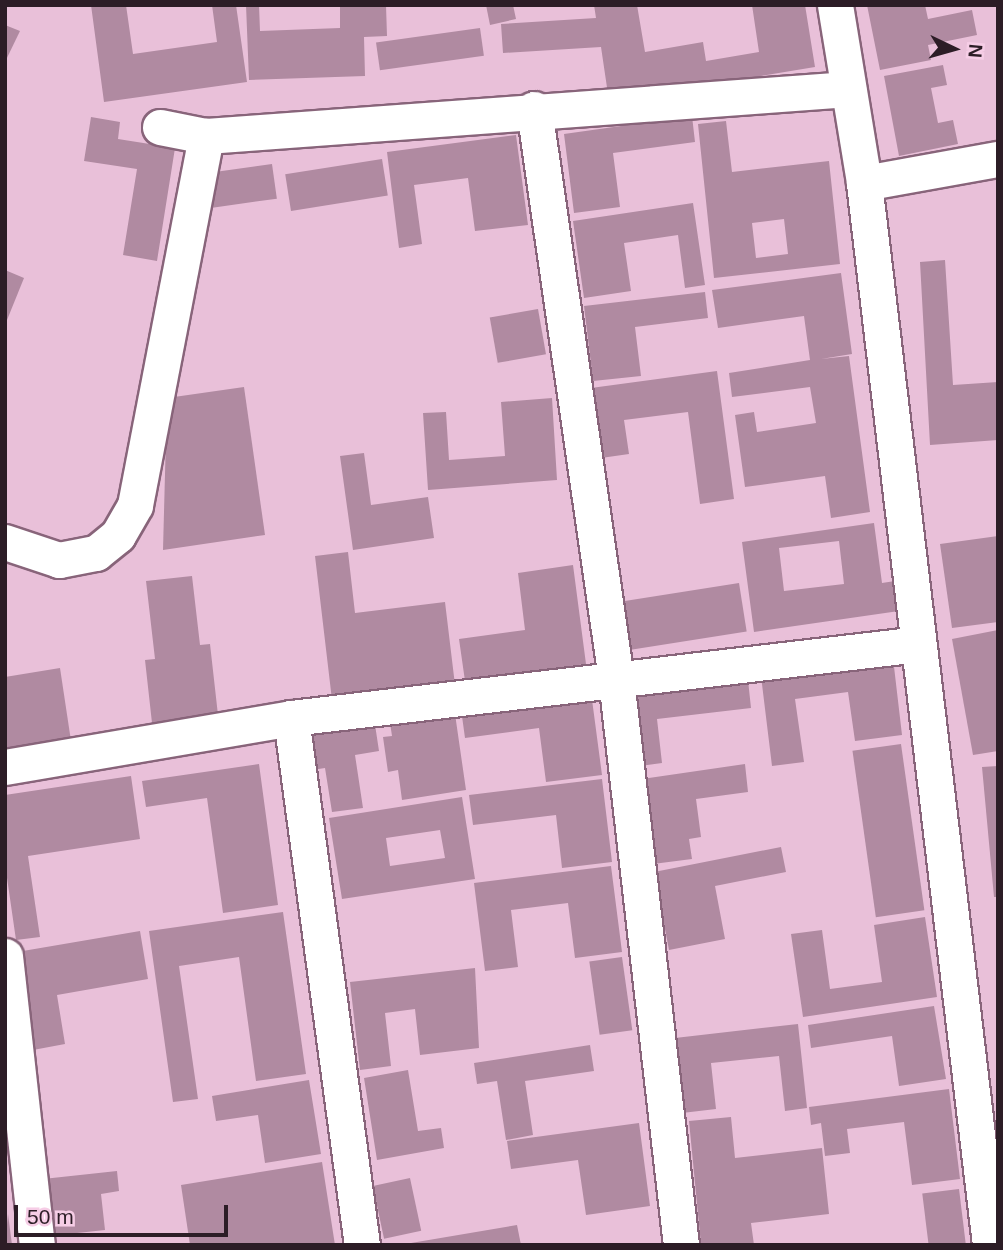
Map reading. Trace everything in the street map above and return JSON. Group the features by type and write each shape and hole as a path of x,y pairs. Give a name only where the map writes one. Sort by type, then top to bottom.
{"street":[{"path":"835,5 864,183 990,1245"},
{"path":"160,127 206,136 534,109 848,89"},
{"path":"534,109 616,679 681,1245"},
{"path":"5,542 59,560 96,553 118,535 135,505 206,136"},
{"path":"864,183 998,159"},
{"path":"5,767 291,718 919,644"},
{"path":"291,718 362,1245"},
{"path":"5,956 37,1245"}],"building":[{"path":"91,5 126,5 133,54 217,42 212,5 236,5 247,82 104,102"},
{"path":"246,5 259,5 260,31 340,28 340,5 386,5 387,36 364,37 365,76 249,80"},
{"path":"486,5 513,5 516,19 490,25"},
{"path":"594,5 637,5 645,52 703,42 706,61 759,52 752,5 805,5 815,67 609,101 601,47 503,53 501,24 596,18"},
{"path":"867,5 925,5 928,19 972,10 977,35 928,45 931,60 880,70"},
{"path":"5,25 20,31 5,62"},
{"path":"480,28 484,56 380,70 376,43"},
{"path":"943,65 947,85 931,88 938,123 953,120 958,144 899,156 884,76"},
{"path":"692,116 695,142 613,153 620,207 574,213 564,134"},
{"path":"91,117 120,122 118,139 175,148 157,261 123,255 137,169 84,161"},
{"path":"726,121 732,172 829,161 840,264 714,278 698,124","holes":["784,219 788,254 756,258 752,223"]},
{"path":"516,135 528,225 475,231 468,178 414,185 422,244 399,248 387,152"},
{"path":"382,159 388,196 291,211 285,174"},
{"path":"272,164 277,199 213,208 208,173"},
{"path":"693,203 705,285 685,288 678,235 624,243 631,291 584,298 573,221"},
{"path":"945,260 953,385 998,382 998,440 930,445 920,262"},
{"path":"5,270 24,278 5,325"},
{"path":"841,273 852,354 821,359 849,356 870,512 831,518 825,476 745,487 735,415 754,412 757,432 816,423 810,387 732,397 729,373 810,360 804,316 718,328 712,290"},
{"path":"705,292 708,318 635,327 641,376 593,381 584,306"},
{"path":"538,309 546,354 498,363 490,318"},
{"path":"717,371 734,499 700,504 688,412 624,420 629,454 601,458 591,388"},
{"path":"244,387 265,535 163,550 167,398"},
{"path":"552,398 557,480 428,490 423,413 446,412 449,460 505,456 501,402"},
{"path":"364,453 371,505 428,497 434,538 353,550 340,456"},
{"path":"874,523 882,583 895,581 899,611 754,632 742,542","holes":["839,541 844,584 784,591 779,548"]},
{"path":"998,536 998,622 952,628 940,544"},
{"path":"348,552 355,613 445,602 455,685 332,700 315,556"},
{"path":"573,565 586,664 465,681 459,639 525,630 518,573"},
{"path":"192,576 200,645 210,644 219,724 153,732 145,660 155,659 146,581"},
{"path":"739,583 747,631 626,650 619,602"},
{"path":"998,630 998,751 973,755 952,639"},
{"path":"893,658 902,735 855,741 848,692 795,699 804,762 772,766 761,676"},
{"path":"60,668 71,741 5,751 5,677"},
{"path":"748,680 751,708 657,719 662,763 640,766 631,694"},
{"path":"591,692 602,775 546,782 539,728 465,738 461,709"},
{"path":"454,707 466,790 402,800 398,770 388,772 383,737 392,736 389,716"},
{"path":"374,718 379,751 355,755 363,808 332,812 325,768 312,770 306,728"},
{"path":"901,744 924,910 876,917 852,751"},
{"path":"259,764 278,905 223,913 207,798 146,807 142,781"},
{"path":"745,764 748,792 696,799 701,837 689,839 692,859 653,864 642,779"},
{"path":"998,766 998,897 994,897 982,767"},
{"path":"131,776 140,839 28,856 40,937 16,940 5,864 5,795"},
{"path":"602,779 612,862 562,868 556,815 473,825 469,795"},
{"path":"462,797 475,879 342,899 329,818","holes":["440,830 445,858 390,866 386,838"]},
{"path":"781,847 786,872 715,886 725,939 669,950 654,872"},
{"path":"611,866 622,952 575,958 568,903 511,910 518,967 485,971 474,883"},
{"path":"283,912 306,1074 256,1081 239,957 179,966 198,1099 173,1102 149,931"},
{"path":"925,917 937,997 803,1017 791,934 822,930 830,989 882,982 874,925"},
{"path":"140,931 148,979 57,995 65,1044 33,1050 17,952"},
{"path":"622,957 632,1030 600,1035 589,962"},
{"path":"475,968 479,1048 420,1055 415,1009 385,1013 391,1066 360,1070 350,982"},
{"path":"934,1006 946,1079 899,1086 892,1036 811,1048 808,1025"},
{"path":"798,1024 807,1108 785,1111 779,1056 711,1063 716,1109 682,1113 675,1038"},
{"path":"590,1045 594,1071 525,1081 533,1135 506,1140 497,1081 477,1084 474,1063"},
{"path":"408,1070 418,1131 441,1128 444,1148 377,1160 364,1078"},
{"path":"309,1080 321,1154 265,1163 258,1115 216,1121 212,1096"},
{"path":"949,1089 960,1179 912,1185 904,1122 847,1129 850,1153 825,1156 821,1123 811,1125 809,1107"},
{"path":"731,1117 735,1158 822,1148 829,1214 751,1223 754,1245 701,1245 689,1121"},
{"path":"639,1123 650,1206 586,1215 578,1160 511,1169 507,1141"},
{"path":"322,1162 335,1245 190,1245 181,1185"},
{"path":"117,1171 119,1191 101,1194 105,1230 49,1236 43,1179"},
{"path":"410,1178 421,1231 384,1239 373,1186"},
{"path":"959,1189 966,1245 929,1245 922,1194"},
{"path":"8,1214 12,1245 5,1245"},
{"path":"517,1225 521,1245 411,1245 411,1243"}]}
